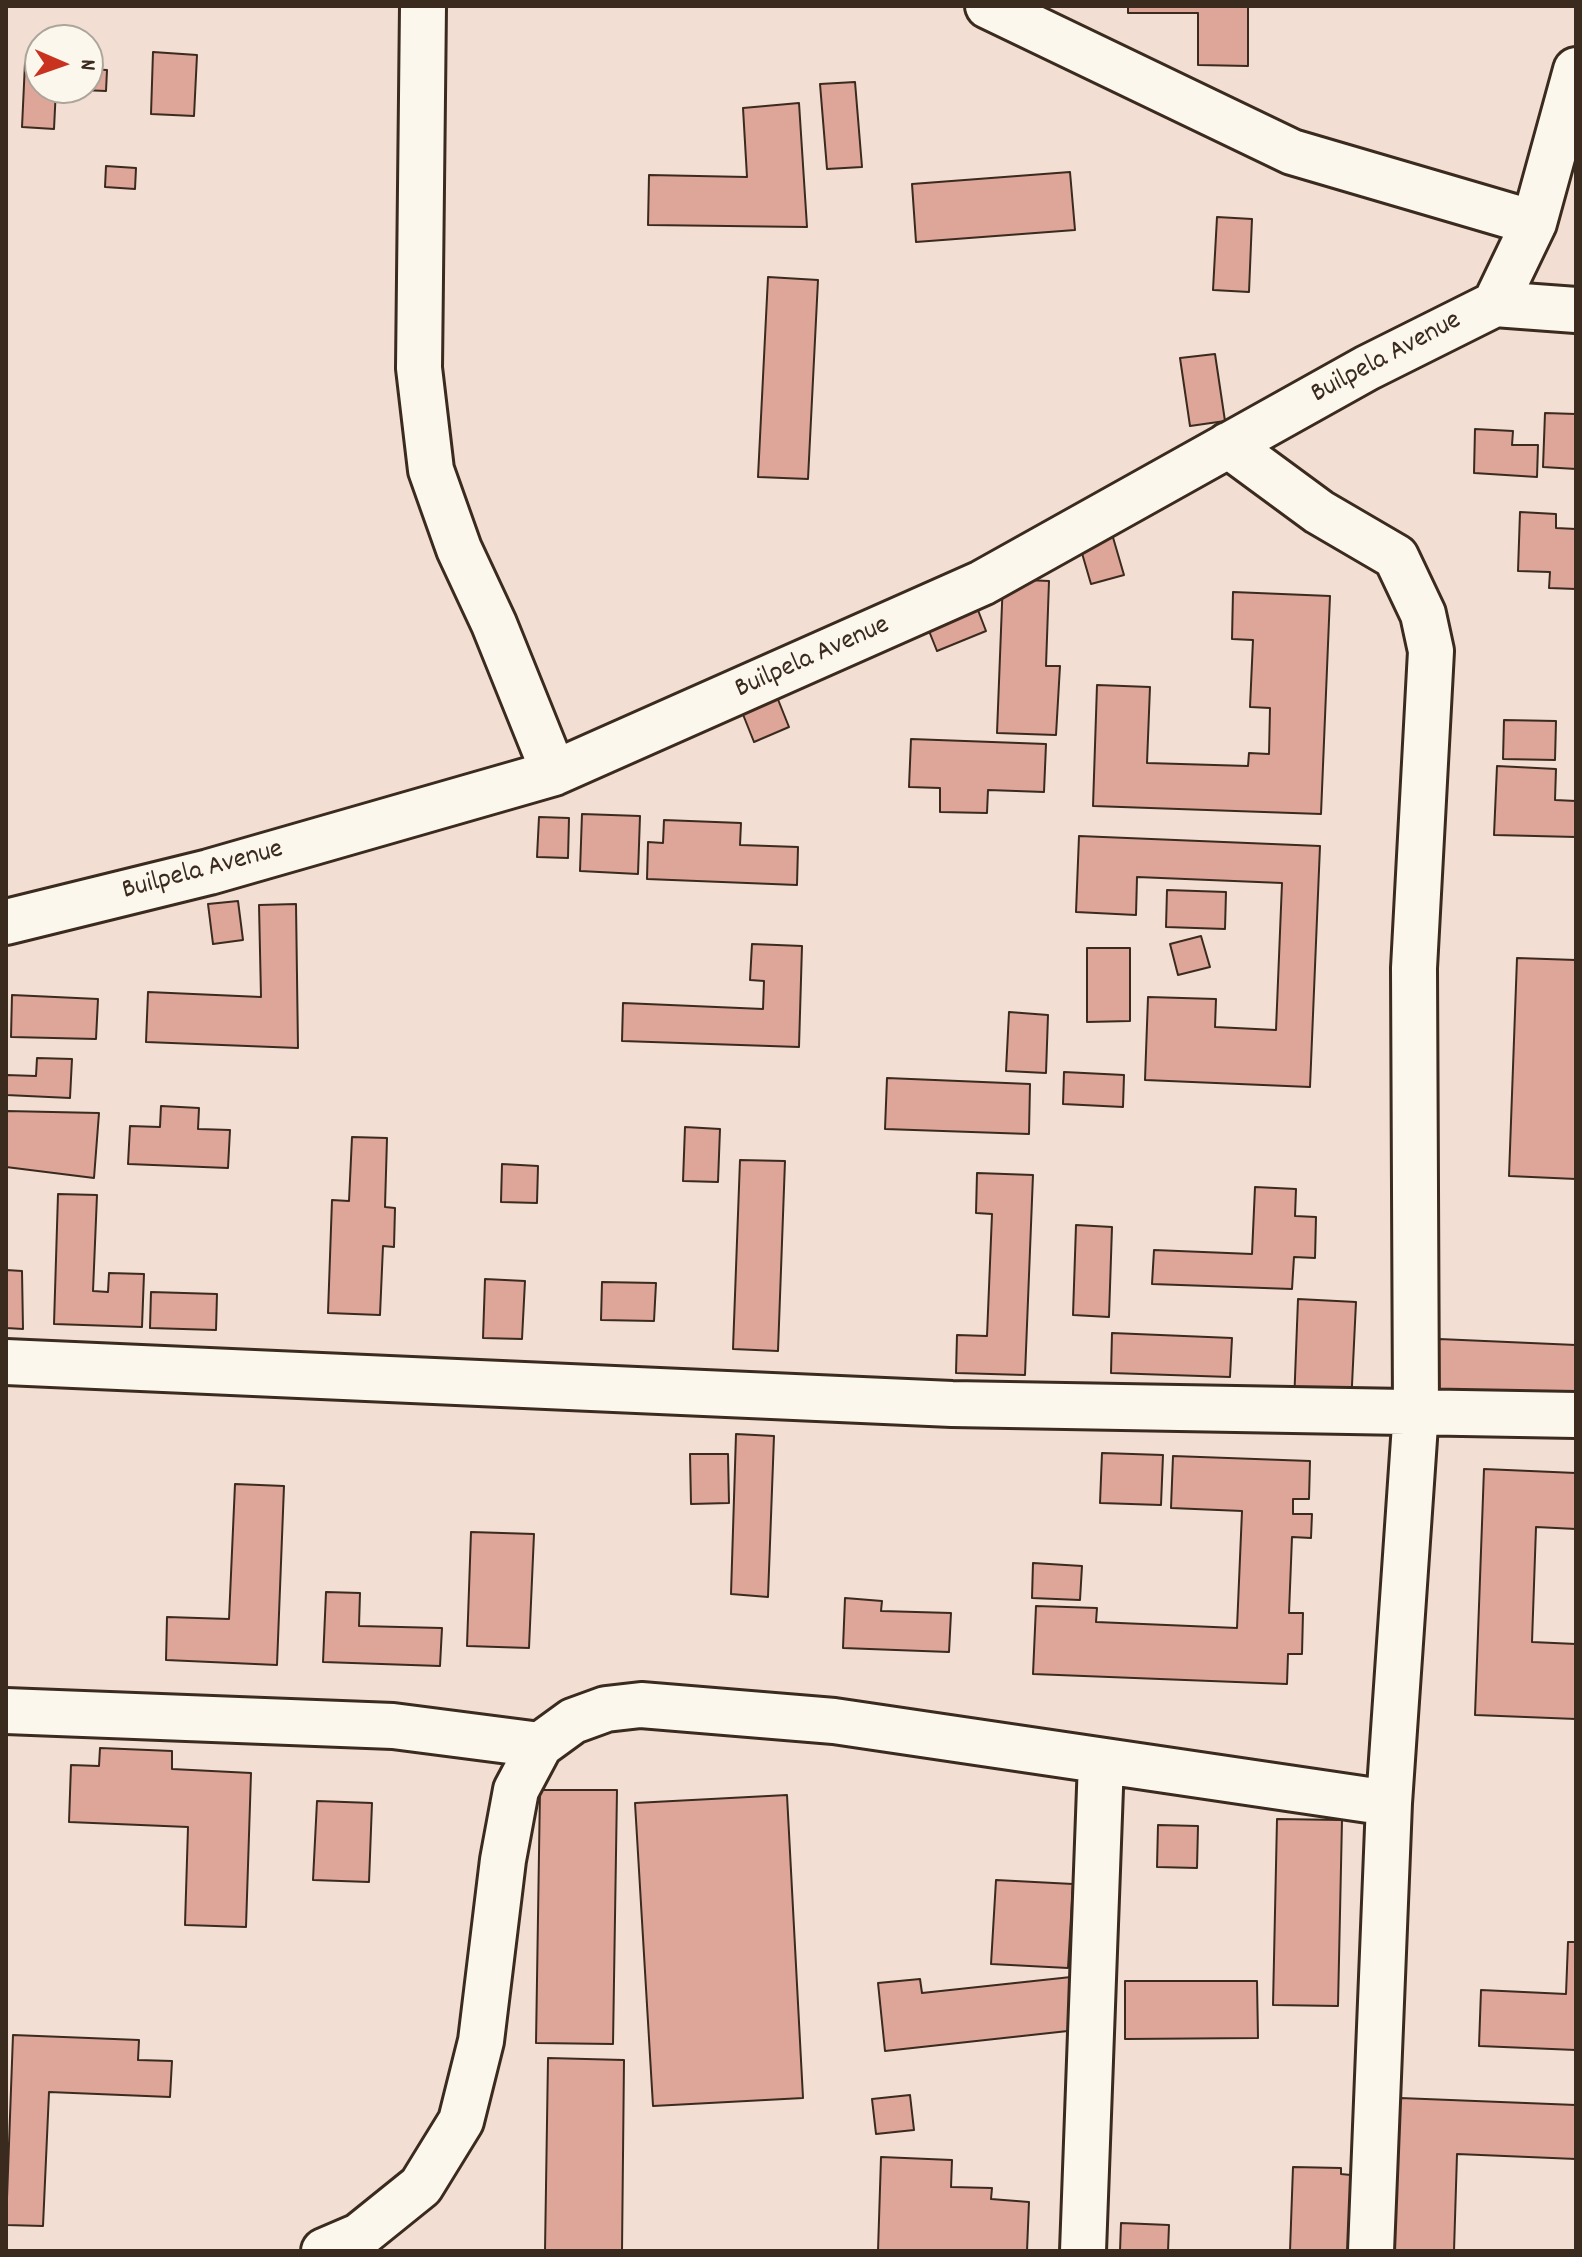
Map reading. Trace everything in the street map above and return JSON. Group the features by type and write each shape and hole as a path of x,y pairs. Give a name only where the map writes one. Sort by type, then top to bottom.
{"street":[{"path":"423,6 419,368 431,470 459,549 494,624 554,773"},
{"path":"988,6 1292,152 1534,223"},
{"path":"1495,304 1534,223 1576,70"},
{"name":"Builpela Avenue","path":"6,922 209,872 554,773 982,583 1432,333 1495,304 1576,310"},
{"path":"1228,445 1319,512 1396,557 1423,614 1431,651 1414,968 1416,1410 1389,1803 1371,2251"},
{"path":"6,1362 952,1404 1576,1415"},
{"path":"324,2251 359,2236 421,2186 461,2121 481,2041 503,1860 516,1790 540,1745 573,1721 606,1709 641,1705 834,1721 1389,1803"},
{"path":"6,1711 393,1726 540,1745"},
{"path":"1083,2251 1101,1761"}],"building":[{"path":"1128,6 1248,6 1248,66 1198,65 1198,13 1128,13"},
{"path":"153,52 197,55 194,116 151,114"},
{"path":"104,70 107,70 104,91"},
{"path":"855,82 862,167 827,169 820,84"},
{"path":"24,84 24,104 55,104 54,129 22,127"},
{"path":"799,103 807,227 648,225 649,175 747,177 743,108"},
{"path":"106,166 136,168 135,189 105,187"},
{"path":"1070,172 1075,230 916,242 912,184"},
{"path":"1217,217 1252,219 1249,292 1213,290"},
{"path":"768,277 818,280 808,479 758,477"},
{"path":"1215,354 1225,421 1190,426 1180,358"},
{"path":"1545,413 1576,414 1576,469 1543,467"},
{"path":"1475,429 1513,431 1512,445 1538,445 1537,477 1474,473"},
{"path":"1520,512 1556,514 1556,528 1576,529 1576,589 1549,588 1550,572 1518,571"},
{"path":"1112,534 1124,575 1091,584 1079,543"},
{"path":"1003,579 1049,581 1046,666 1060,666 1056,735 997,733"},
{"path":"1233,592 1330,596 1321,814 1093,806 1097,685 1150,687 1147,763 1248,766 1249,753 1269,754 1270,708 1250,707 1253,640 1232,639"},
{"path":"976,605 986,631 937,651 927,626"},
{"path":"773,687 789,727 754,742 738,702"},
{"path":"1504,720 1556,721 1555,760 1503,759"},
{"path":"911,739 1046,744 1044,792 988,790 987,813 940,812 940,788 909,787"},
{"path":"1497,766 1556,769 1555,800 1576,801 1576,837 1494,835"},
{"path":"582,814 640,816 638,874 580,871"},
{"path":"539,817 569,818 568,858 537,857"},
{"path":"664,820 741,823 740,845 798,847 797,885 647,879 648,842 663,843"},
{"path":"1079,836 1320,846 1310,1087 1145,1080 1148,997 1216,999 1215,1027 1276,1030 1282,883 1137,877 1136,915 1076,912"},
{"path":"1167,890 1226,892 1225,929 1166,927"},
{"path":"238,901 243,940 213,944 208,904"},
{"path":"296,904 298,1048 146,1042 148,992 261,997 259,905"},
{"path":"1201,936 1210,967 1178,975 1170,944"},
{"path":"752,944 802,946 799,1047 622,1041 623,1003 763,1009 764,981 750,980"},
{"path":"1087,948 1130,948 1130,1021 1087,1022"},
{"path":"1517,958 1576,960 1576,1179 1509,1176"},
{"path":"12,995 98,999 96,1039 11,1037"},
{"path":"1009,1012 1048,1015 1046,1073 1006,1071"},
{"path":"37,1058 72,1059 70,1098 6,1095 6,1075 36,1076"},
{"path":"1064,1072 1124,1075 1123,1107 1063,1104"},
{"path":"887,1078 1030,1084 1029,1134 885,1129"},
{"path":"161,1106 199,1108 198,1129 230,1130 228,1168 128,1164 130,1126 160,1127"},
{"path":"6,1111 99,1113 94,1178 6,1167"},
{"path":"685,1127 720,1129 718,1182 683,1181"},
{"path":"352,1137 387,1138 385,1207 395,1208 394,1247 383,1246 380,1315 328,1313 332,1200 349,1201"},
{"path":"740,1160 785,1161 778,1351 733,1349"},
{"path":"502,1164 538,1166 537,1203 501,1202"},
{"path":"977,1173 1033,1175 1025,1375 956,1373 957,1335 987,1336 992,1214 976,1213"},
{"path":"1255,1187 1296,1189 1295,1216 1316,1217 1315,1258 1294,1257 1292,1289 1152,1284 1154,1250 1252,1254"},
{"path":"58,1194 97,1195 93,1291 108,1292 109,1273 144,1274 142,1327 54,1324"},
{"path":"1076,1225 1112,1227 1109,1317 1073,1315"},
{"path":"6,1270 22,1271 23,1329 6,1328"},
{"path":"485,1279 525,1281 522,1339 483,1338"},
{"path":"602,1282 656,1283 654,1321 601,1320"},
{"path":"151,1292 217,1294 216,1330 150,1328"},
{"path":"1298,1299 1356,1302 1351,1406 1294,1404"},
{"path":"1112,1333 1232,1338 1230,1377 1111,1373"},
{"path":"1439,1339 1576,1345 1576,1403 1437,1397"},
{"path":"736,1434 774,1436 768,1597 731,1594"},
{"path":"1102,1453 1163,1455 1161,1505 1100,1503"},
{"path":"690,1454 728,1454 729,1503 691,1504"},
{"path":"1173,1456 1310,1461 1309,1499 1293,1499 1293,1514 1312,1514 1311,1538 1292,1537 1289,1613 1303,1613 1302,1654 1288,1654 1287,1684 1033,1674 1036,1606 1097,1608 1096,1622 1237,1628 1242,1511 1171,1508"},
{"path":"1484,1469 1576,1473 1576,1529 1536,1527 1532,1642 1576,1644 1576,1719 1475,1715"},
{"path":"235,1484 284,1486 277,1665 166,1660 167,1617 229,1619"},
{"path":"471,1532 534,1534 529,1648 467,1646"},
{"path":"1033,1563 1082,1566 1080,1600 1032,1598"},
{"path":"326,1592 360,1593 359,1626 442,1628 440,1666 323,1662"},
{"path":"845,1598 882,1601 881,1611 951,1613 949,1652 843,1648"},
{"path":"100,1748 172,1751 172,1769 251,1773 246,1927 185,1925 188,1827 69,1822 71,1765 99,1766"},
{"path":"540,1790 617,1790 613,2044 536,2043"},
{"path":"787,1795 803,2098 653,2106 635,1803"},
{"path":"317,1801 372,1803 369,1882 313,1880"},
{"path":"1277,1819 1342,1820 1338,2006 1273,2005"},
{"path":"1158,1825 1198,1826 1197,1868 1157,1867"},
{"path":"996,1880 1073,1884 1068,1968 991,1964"},
{"path":"1568,1942 1576,1942 1576,2050 1479,2046 1481,1990 1566,1994"},
{"path":"1071,1977 1077,2030 885,2051 878,1983 920,1979 922,1993"},
{"path":"1125,1981 1257,1981 1258,2038 1125,2039"},
{"path":"13,2035 139,2040 138,2060 172,2061 170,2097 49,2092 43,2226 6,2225"},
{"path":"548,2058 624,2060 622,2251 545,2251"},
{"path":"910,2095 914,2130 876,2134 872,2099"},
{"path":"1400,2098 1576,2105 1576,2159 1457,2154 1454,2251 1394,2251"},
{"path":"881,2157 952,2160 951,2187 992,2188 991,2199 1029,2202 1027,2251 878,2251"},
{"path":"1293,2167 1341,2168 1341,2174 1351,2175 1348,2251 1290,2251"},
{"path":"1121,2223 1169,2225 1168,2251 1120,2251"}]}
